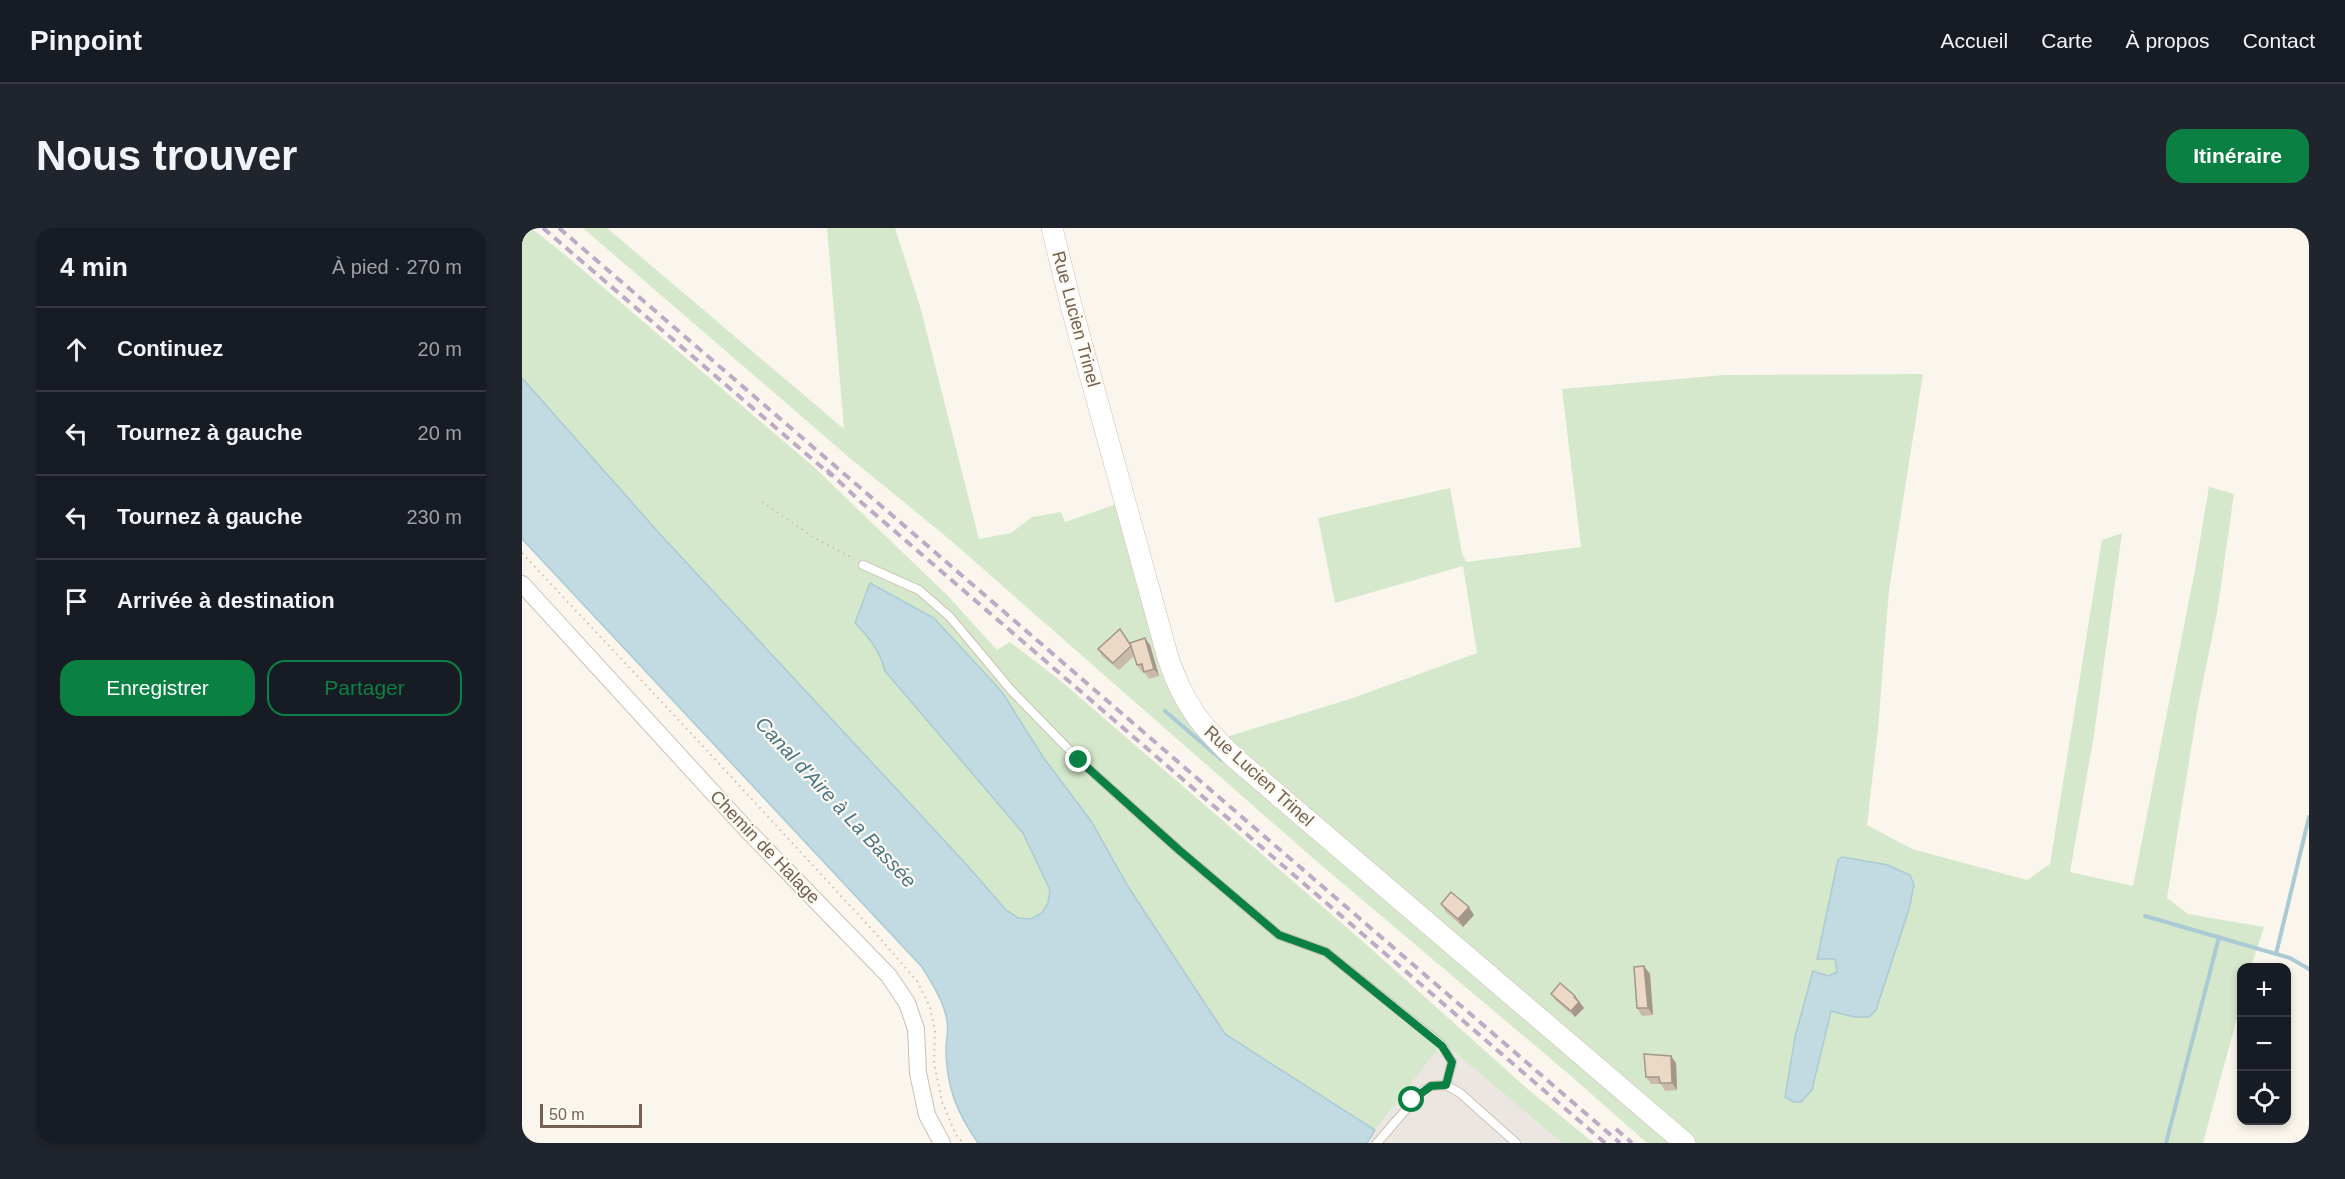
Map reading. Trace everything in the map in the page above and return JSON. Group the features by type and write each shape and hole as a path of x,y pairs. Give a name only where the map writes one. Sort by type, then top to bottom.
{"street":[{"name":"Rue Lucien Trinel","path":"1052,228 1168,658 1180,689 1200,723 1236,759 1684,1143"},
{"name":"Chemin de Halage","path":"522,584 748,831 889,976 907,1003 916,1029 918,1073 922,1094 927,1115 942,1143"}],"lane":[{"path":"863,565 919,590 950,617 1011,690 1079,760 1179,850 1279,935 1326,952 1442,1046 1452,1062 1446,1085"},
{"path":"1377,1143 1422,1091 1431,1086 1446,1085 1460,1093 1516,1143"}],"path":[{"path":"762,502 813,537 863,565"}],"shaded area":[{"path":"1443,1041 1562,1143 1359,1143 1375,1130"}],"green space":[{"path":"522,228 531,228 564,254 814,467 948,596 997,650 1010,642 1062,682 1360,939 1530,1091 1594,1143 1562,1143 1443,1042 1375,1130 1225,1034 1129,888 1091,821 1043,757 1002,692 855,623 873,645 885,671 1023,833 1050,890 1048,903 1042,913 1031,919 1018,918 1005,909 967,865 659,533 522,378"},
{"path":"583,228 607,228 844,429 827,228 895,228 920,306 979,539 1011,533 1032,517 1061,512 1065,522 1131,499 1167,626 1196,698 1226,737 1350,699 1477,653 1463,566 1335,603 1318,518 1450,488 1462,553 1466,562 1581,547 1562,389 1725,375 1923,374 1889,590 1878,729 1867,825 1912,849 2027,880 2050,864 2102,540 2122,533 2094,735 2070,872 2133,886 2209,487 2234,494 2217,613 2198,706 2167,898 2188,914 2264,927 2252,963 2237,963 2237,1018 2203,1143 1647,1143 1315,860 948,538 851,459"}],"water":[{"name":"Canal d'Aire à La Bassée","path":"522,378 659,533 967,865 1005,909 1018,918 1031,919 1042,913 1048,903 1050,890 1023,833 885,671 873,645 855,623 870,583 934,618 1002,692 1043,757 1091,821 1129,888 1225,1034 1375,1130 1367,1143 978,1143 954,1099 948,1075 946,1049 948,1028 945,1014 937,993 922,967 522,539"},
{"path":"1842,857 1888,865 1910,875 1914,885 1909,909 1876,1010 1869,1017 1854,1017 1831,1011 1812,1090 1801,1102 1794,1102 1785,1097 1795,1037 1813,971 1828,976 1837,972 1835,959 1817,959 1838,860"}],"building":[{"path":"1120,629 1131,646 1113,663 1098,649"},
{"path":"1145,638 1154,669 1144,672 1142,664 1137,665 1130,643"},
{"path":"1451,892 1469,907 1458,919 1441,904"},
{"path":"1644,966 1648,1008 1637,1008 1634,967"},
{"path":"1560,983 1579,1002 1571,1011 1551,994"},
{"path":"1644,1054 1671,1056 1672,1083 1660,1083 1659,1077 1646,1077"}],"waterway":[{"path":"1165,711 1222,760"},
{"path":"2276,954 2309,817"},
{"path":"2145,916 2290,958 2309,969"},
{"path":"2166,1143 2219,937"}],"railway":[{"path":"543,228 832,476"},
{"path":"559,228 1620,1143"},
{"path":"827,470 862,503 1605,1143"},
{"path":"1616,1129 1632,1143"}],"route":[{"path":"1079,760 1179,850 1279,935 1326,952 1442,1046 1452,1062 1446,1085 1431,1086 1412,1100"}]}
